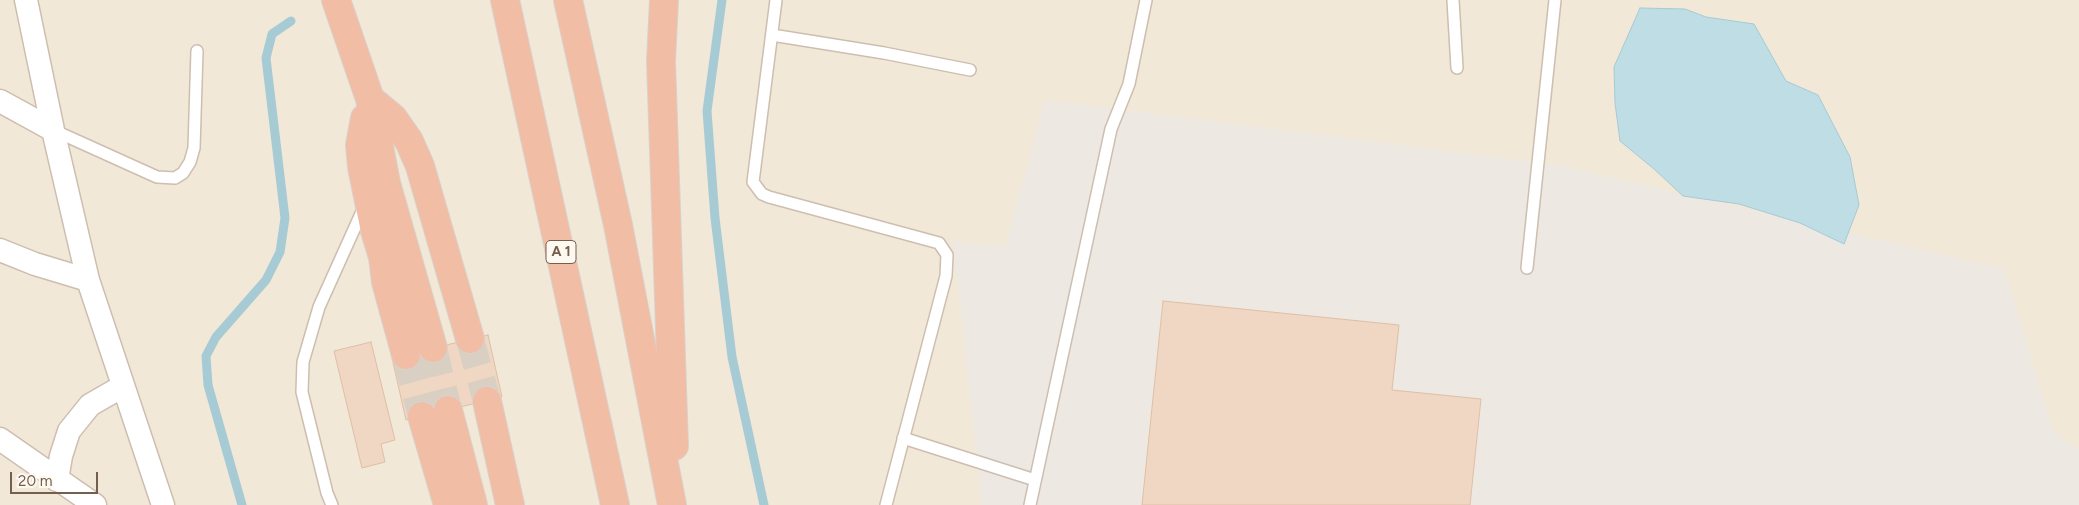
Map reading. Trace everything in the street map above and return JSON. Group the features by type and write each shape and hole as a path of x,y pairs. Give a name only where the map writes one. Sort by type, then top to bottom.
{"highway":[{"path":"336,0 370,99 394,148 402,171 452,343"},
{"name":"A 1","path":"505,0 615,505"},
{"path":"568,0 618,225 672,505"},
{"path":"664,0 661,62 676,505"},
{"path":"370,99 363,124 360,145 362,167 375,231 383,257 386,282 406,355"},
{"path":"448,505 456,408"},
{"path":"456,408 472,505"},
{"path":"456,408 492,505"},
{"path":"456,408 510,505"}],"street":[{"path":"26,0 88,280 163,505"},
{"path":"0,101 54,130"},
{"path":"0,250 35,264 88,280"},
{"path":"61,491 61,456 69,431 90,405 124,386"},
{"path":"0,439 61,491 95,505"}],"lane":[{"path":"776,0 760,114 753,182 762,194 939,243 947,255 946,276 886,505"},
{"path":"1030,505 1111,129 1130,84 1146,0"},
{"path":"1453,0 1457,68"},
{"path":"1527,268 1555,0"},
{"path":"772,35 884,53 970,70"},
{"path":"54,130 157,177 175,178 183,173 190,162 194,148 197,51"},
{"path":"332,505 326,492 302,392 304,362 319,307 369,196"},
{"path":"904,438 1035,480"}],"shaded area":[{"path":"0,0 2079,0 2079,505 0,505"},
{"path":"1045,100 1558,165 2004,269 2053,430 2079,451 2079,505 982,505 953,241 1005,247"}],"water":[{"path":"1640,8 1685,9 1706,17 1754,24 1786,81 1818,95 1850,157 1859,205 1844,244 1800,223 1739,204 1683,196 1620,141 1615,103 1614,67"}],"building":[{"path":"1163,301 1399,325 1392,390 1481,399 1470,505 1142,505"},
{"path":"488,335 502,397 406,420 392,358"},
{"path":"371,342 395,440 381,444 385,462 362,468 334,351"}],"waterway":[{"path":"722,0 707,111 715,218 732,357 764,505"},
{"path":"242,505 208,385 206,356 216,337 266,280 280,252 285,218 266,58 272,34 291,21"}],"tunnel":[{"path":"470,339 487,401"},
{"path":"433,348 448,410"},
{"path":"406,355 422,416"}]}
